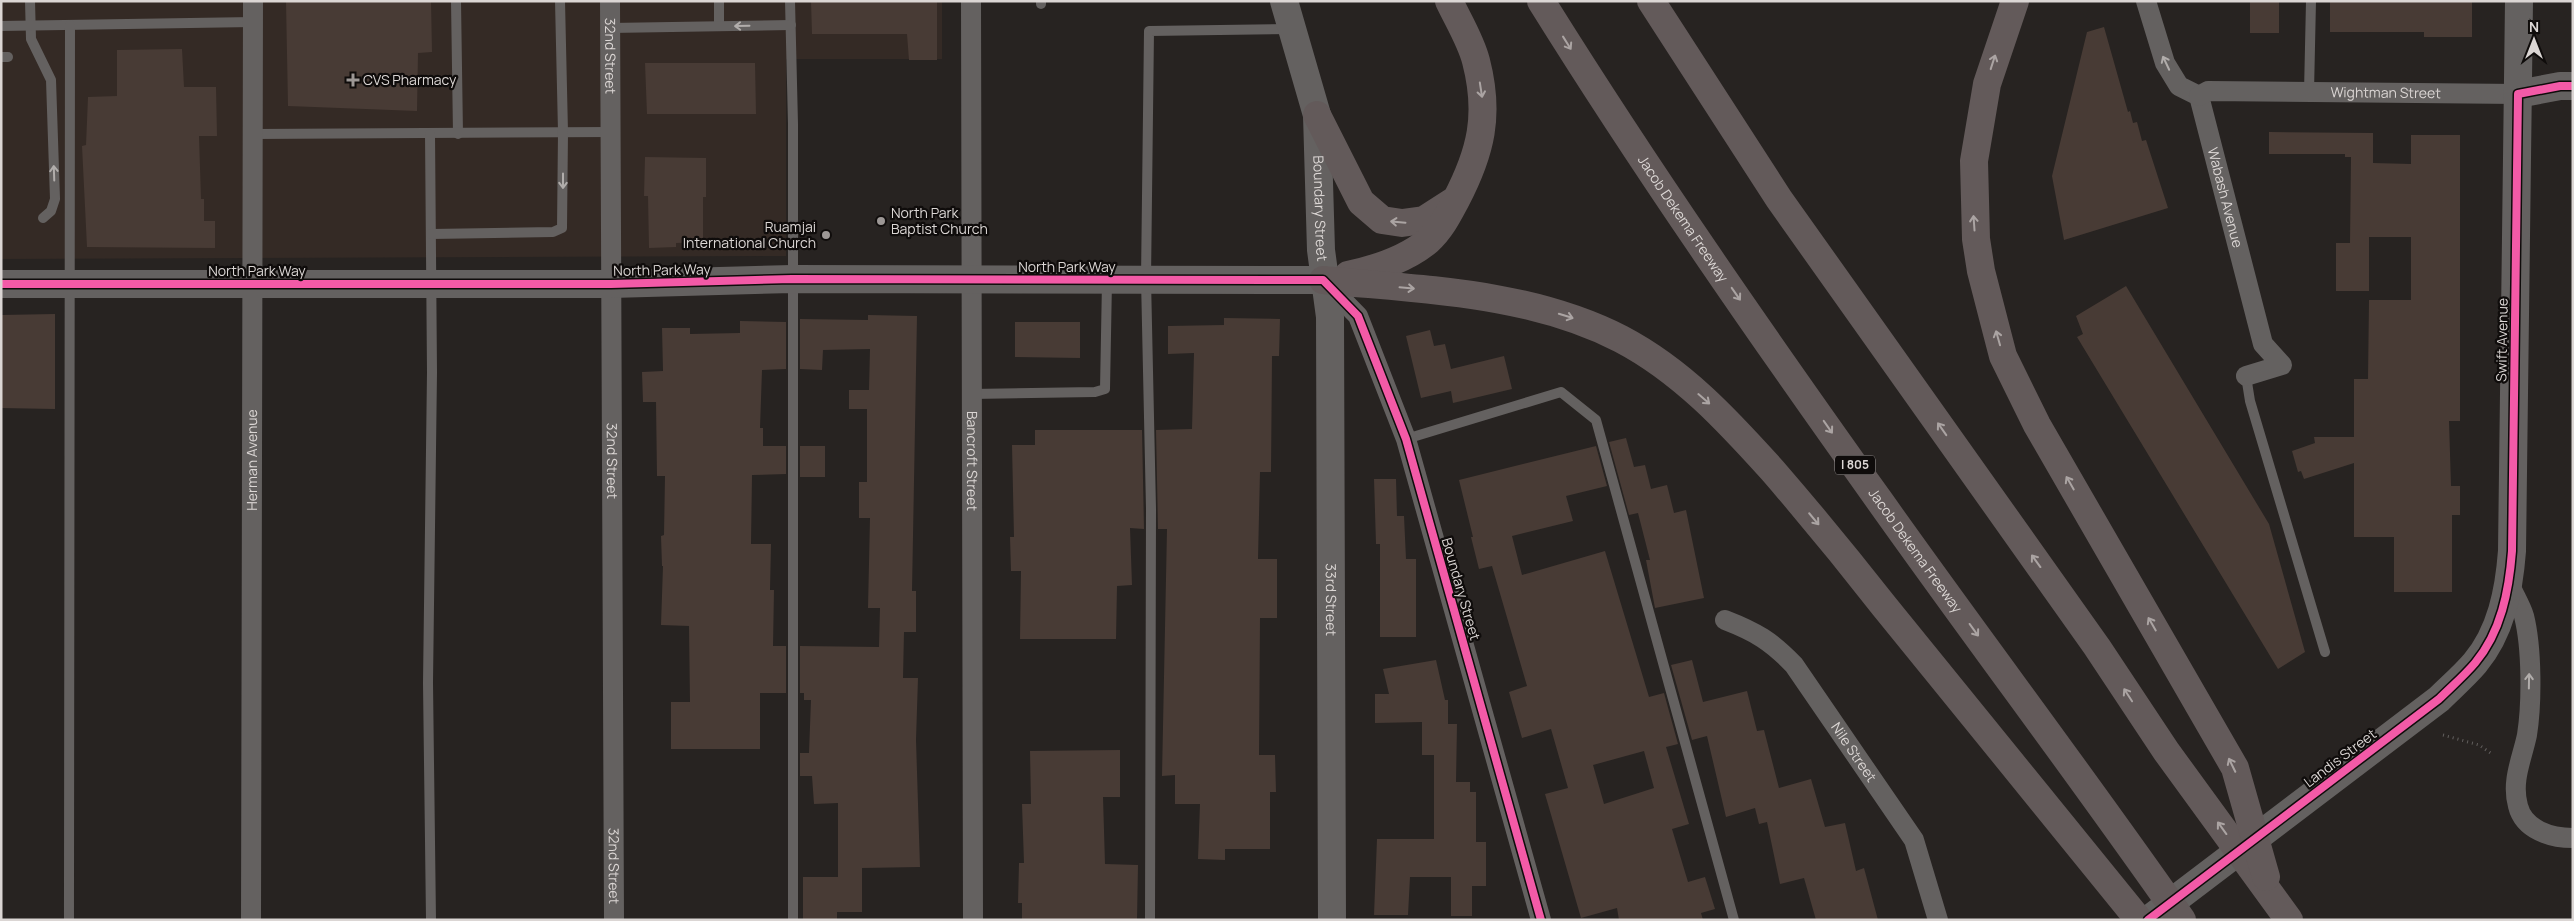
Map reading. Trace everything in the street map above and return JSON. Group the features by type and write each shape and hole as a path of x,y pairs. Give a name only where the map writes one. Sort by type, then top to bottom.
{"highway":[{"path":"1323,280 1381,268 1427,242 1443,224 1472,169 1482,135 1482,96 1476,59 1449,1"},
{"name":"Jacob Dekema Freeway","path":"1541,1 1618,123 1879,501 2082,777 2182,920"},
{"path":"1651,1 1779,199 2097,647 2166,751 2289,920"},
{"path":"2015,1 1987,84 1974,161 1976,240 1981,271 2003,356 2037,425 2235,768 2272,895"},
{"path":"1317,115 1361,202 1382,220 1402,223 1424,220 1457,198"},
{"path":"1323,280 1467,293 1529,305 1575,319 1622,340 1675,374 1725,417 1812,516 2138,920"}],"main road":[{"name":"Boundary Street","path":"1284,1 1317,115 1323,280"},
{"name":"Swift Avenue","path":"2510,585 2514,489 2519,1"},
{"name":"Wightman Street","path":"2518,94 2560,86 2573,86"},
{"name":"North Park Way","path":"1,284 611,284 792,279 1323,280"},
{"name":"33rd Street","path":"1323,280 1330,317 1332,426 1332,920"},
{"name":"Landis Street","path":"2148,920 2439,699 2476,663 2499,620 2510,585"}],"street":[{"name":"Herman Avenue","path":"251,920 253,1"},
{"name":"32nd Street","path":"610,1 614,920"},
{"name":"Bancroft Street","path":"971,1 973,920"},
{"path":"2146,1 2165,64 2179,86 2199,96"},
{"name":"Wightman Street","path":"2199,96 2208,91 2518,94"},
{"name":"Wabash Avenue","path":"2199,96 2263,344 2282,366 2246,376"},
{"name":"Boundary Street","path":"1323,280 1358,316 1406,439 1541,920"},
{"name":"Swift Avenue","path":"2510,585 2524,614 2528,639 2528,724 2514,784 2518,808 2530,826 2545,835 2573,838"},
{"name":"Nile Street","path":"1725,620 1774,643 1794,665 1914,840 1938,920"}],"lane":[{"path":"30,1 30,39 51,80 55,199 51,211 43,218"},
{"path":"456,1 458,134"},
{"path":"432,234 553,232 562,228 563,132 560,1"},
{"path":"719,1 719,26"},
{"path":"790,1 793,124 793,920"},
{"path":"2310,92 2311,1"},
{"path":"1,26 253,22"},
{"path":"69,920 67,568 71,284 70,26"},
{"path":"610,28 791,26"},
{"path":"1150,920 1151,509 1146,280 1149,31 1293,29"},
{"path":"253,134 611,132"},
{"path":"430,134 432,284 428,683 431,920"},
{"path":"971,394 1095,392 1105,389 1107,280"},
{"path":"2246,376 2250,401 2325,652"},
{"path":"1406,439 1560,392 1596,420 1734,920"}],"path":[{"path":"2443,735 2479,745 2492,754"}],"shaded area":[{"path":"1,1 942,1 942,59 786,59 786,256 1,259"}],"building":[{"name":"CVS Pharmacy","path":"286,1 431,1 432,52 418,53 417,111 288,106"},
{"path":"811,1 937,1 937,60 909,60 907,34 812,34"},
{"path":"2250,1 2279,1 2279,33 2250,33"},
{"path":"2330,1 2472,1 2472,37 2424,37 2424,32 2330,32"},
{"path":"2104,27 2128,112 2130,111 2133,123 2137,122 2142,141 2146,140 2168,208 2064,240 2052,176 2087,32"},
{"path":"182,49 184,87 216,87 217,136 199,136 201,199 204,199 204,221 215,221 215,248 87,247 82,146 86,145 88,97 117,96 117,50"},
{"path":"645,63 755,63 756,114 647,114"},
{"path":"2269,132 2373,133 2373,163 2411,164 2411,135 2460,135 2460,421 2449,421 2451,486 2460,486 2460,515 2452,515 2452,592 2394,592 2394,537 2354,537 2354,463 2304,479 2301,471 2298,472 2292,451 2315,443 2314,437 2354,437 2354,379 2368,379 2369,300 2411,300 2411,237 2369,237 2369,291 2336,291 2336,243 2350,243 2351,157 2345,157 2345,154 2269,154"},
{"path":"645,157 706,158 706,197 703,197 703,242 676,243 676,247 649,248 648,196 644,196"},
{"path":"2126,286 2269,524 2305,652 2278,669 2077,337 2083,334 2076,316"},
{"path":"55,314 55,409 1,408 1,315"},
{"path":"868,315 917,316 912,591 916,591 916,632 904,632 903,678 918,678 916,740 920,867 862,868 862,912 837,912 837,920 803,920 803,877 838,877 838,803 814,804 812,776 800,776 800,753 809,753 811,700 804,700 804,693 800,693 800,646 879,647 880,608 868,608 870,518 859,518 859,482 867,482 867,409 849,409 849,390 869,390 870,349 823,350 822,370 800,369 800,319 868,320"},
{"path":"1224,318 1280,319 1279,356 1272,356 1271,472 1260,472 1258,559 1277,559 1277,618 1260,618 1259,755 1275,755 1276,792 1270,792 1270,849 1225,849 1225,860 1198,859 1200,804 1175,804 1175,775 1162,776 1167,529 1158,529 1156,430 1192,429 1194,353 1168,354 1168,326 1224,325"},
{"path":"740,321 786,322 786,369 762,370 760,428 763,428 763,446 786,446 786,474 752,475 751,544 771,544 770,590 774,590 773,646 786,646 786,693 760,693 760,749 671,749 671,702 690,702 689,626 661,625 663,566 661,536 664,535 665,476 657,476 656,402 643,402 642,372 663,371 662,328 690,328 690,334 740,333"},
{"path":"1015,322 1080,322 1080,358 1015,357"},
{"path":"1430,330 1434,346 1445,344 1451,369 1504,356 1512,389 1453,403 1451,391 1421,398 1406,336"},
{"path":"1035,430 1142,430 1144,529 1130,528 1132,585 1117,586 1116,639 1020,639 1021,571 1011,571 1010,537 1014,537 1012,445 1035,445"},
{"path":"1626,438 1634,467 1645,465 1651,489 1667,485 1674,513 1686,510 1704,598 1655,608 1646,560 1650,560 1638,513 1629,515 1609,442"},
{"path":"800,446 825,446 825,477 800,477"},
{"path":"1596,446 1607,486 1566,496 1573,521 1512,536 1522,575 1605,551 1649,697 1664,693 1678,744 1666,747 1689,824 1672,829 1688,882 1705,877 1715,909 1701,913 1703,920 1619,920 1617,908 1581,918 1545,794 1568,788 1551,729 1522,738 1509,692 1527,686 1492,566 1479,569 1459,480","holes":["1644,751 1654,788 1604,804 1593,765"]},
{"path":"1374,479 1396,479 1397,516 1404,516 1406,559 1416,559 1416,637 1380,637 1380,544 1376,544"},
{"path":"1436,660 1445,700 1448,700 1448,724 1457,724 1456,782 1470,782 1470,792 1476,792 1476,842 1486,842 1486,886 1472,886 1472,916 1451,916 1451,877 1410,877 1408,915 1374,915 1377,839 1434,839 1434,755 1422,755 1422,722 1375,723 1375,694 1389,694 1383,669"},
{"path":"1692,660 1703,702 1747,691 1757,731 1764,730 1779,788 1811,779 1825,827 1845,823 1856,871 1864,868 1878,920 1816,920 1804,878 1780,884 1767,822 1759,824 1755,808 1726,817 1707,736 1692,740 1671,665"},
{"path":"1120,750 1120,797 1103,797 1105,864 1138,865 1137,920 1022,920 1022,903 1018,903 1019,863 1024,863 1022,804 1031,804 1030,751"}],"cycle path":[{"path":"2148,920 2439,699 2475,663 2491,638 2506,596 2512,551 2518,94 2560,86 2573,86"},
{"path":"1,284 611,284 792,279 1323,280 1358,316 1406,439 1541,920"}],"place":[{"name":"CVS Pharmacy","path":"353,80"},
{"name":"North Park Baptist Church","path":"881,221"},
{"name":"Ruamjai International Church","path":"826,235"}]}
